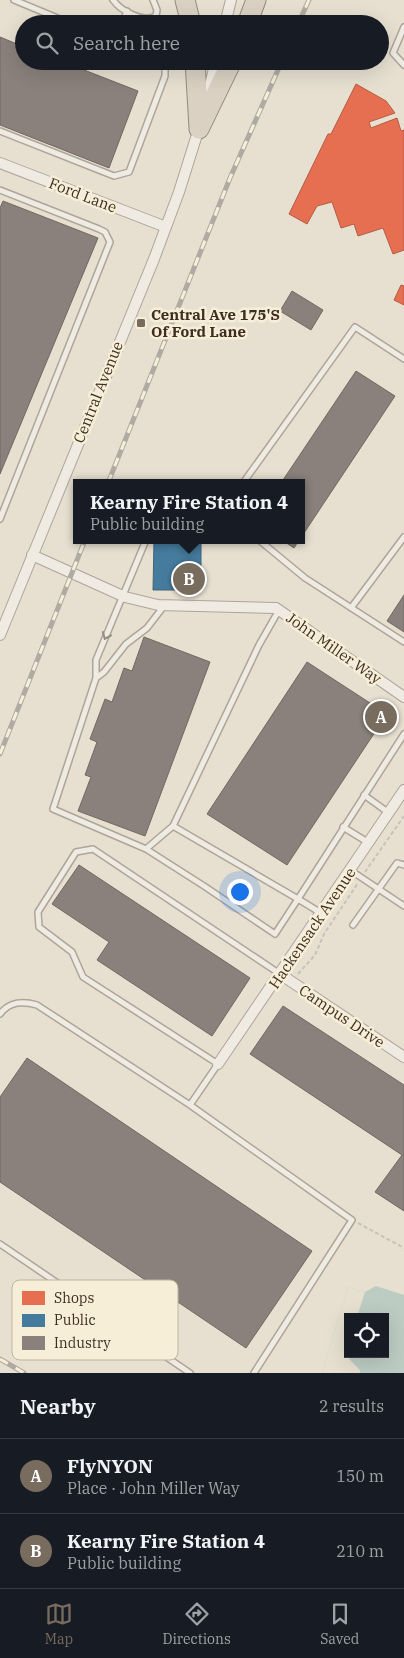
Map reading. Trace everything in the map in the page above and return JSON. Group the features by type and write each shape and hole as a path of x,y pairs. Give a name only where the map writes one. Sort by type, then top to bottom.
{"highway":[{"path":"185,0 189,15"},
{"path":"250,15 256,0"},
{"path":"196,70 199,129"},
{"path":"199,129 228,70"}],"street":[{"path":"228,15 231,0"},
{"name":"Central Avenue","path":"0,635 166,227 199,129 214,70"},
{"name":"Ford Lane","path":"0,164 166,227"},
{"name":"John Miller Way","path":"32,555 122,596 164,606 276,608 404,697"},
{"name":"Hackensack Avenue","path":"218,1064 404,790"},
{"name":"Campus Drive","path":"280,974 404,1058"}],"lane":[{"path":"14,0 50,15"},
{"path":"113,0 134,15"},
{"path":"153,0 156,15"},
{"path":"125,15 127,11"},
{"path":"404,27 393,53 404,65"},
{"path":"0,130 114,176 129,172 165,76 165,70"},
{"path":"0,190 99,229 105,232 110,242 0,519"},
{"path":"245,479 355,327 404,359"},
{"path":"351,608 404,536"},
{"path":"144,544 96,660 96,678 53,809 146,850 204,886 274,934 404,734"},
{"path":"264,544 305,578 404,642"},
{"path":"96,678 104,672 126,644 147,628 164,606"},
{"path":"146,850 173,826 259,645 279,610"},
{"path":"364,795 389,813"},
{"path":"173,826 321,913"},
{"path":"343,827 369,843"},
{"path":"190,1105 218,1064 83,977 72,952 39,927 38,912 76,852 93,849 280,974"},
{"path":"353,925 397,863 404,865"},
{"path":"350,870 404,906"},
{"path":"0,1014 16,1003 26,1002 37,1005 190,1105 352,1220 254,1373"},
{"path":"0,1244 53,1280"},
{"path":"171,1360 190,1373"}],"path":[{"path":"292,982 315,954 324,934 404,816"},
{"path":"352,1220 404,1248"}],"shaded area":[{"path":"376,1286 404,1295 404,1373 322,1373 348,1287 365,1292"}],"pier":[{"path":"348,1287 365,1292 358,1313 344,1313 344,1358 349,1358 360,1370 360,1373 322,1373"}],"building: Shops":[{"path":"356,84 386,101 395,113 369,122 371,128 397,118 401,131 404,130 404,250 393,254 383,228 358,236 354,224 341,228 332,202 317,206 307,224 289,214 328,134 331,134"},
{"path":"401,285 404,286 404,305 394,300"}],"building: Public":[{"path":"154,544 201,544 201,585 180,585 180,590 153,590"}],"building: Industry":[{"path":"0,37 15,43 15,70 84,70 138,91 109,168 0,125"},
{"path":"3,201 98,238 0,474 0,208"},
{"path":"292,291 323,310 311,330 280,311"},
{"path":"356,371 395,396 305,531 305,479 284,479"},
{"path":"288,544 296,544 294,548"},
{"path":"404,595 404,632 387,621"},
{"path":"144,637 210,662 145,836 78,811 91,777 85,775 97,742 90,739 105,699 112,702 124,668 132,671"},
{"path":"307,662 387,714 287,865 207,814"},
{"path":"79,865 250,978 212,1036 97,960 109,942 52,904"},
{"path":"283,1006 404,1085 404,1211 375,1192 402,1155 250,1054"},
{"path":"27,1058 312,1251 246,1348 178,1302 178,1280 145,1280 0,1182 0,1097"}],"railway":[{"path":"302,15 309,0"},
{"path":"110,479 230,178 278,70"},
{"path":"0,754 83,544"},
{"path":"0,1359 24,1373"}],"place":[{"name":"Central Ave 175'S Of Ford Lane","path":"141,323"},
{"name":"Kearny Fire Station 4","path":"189,579"},
{"name":"FlyNYON","path":"381,717"}]}
